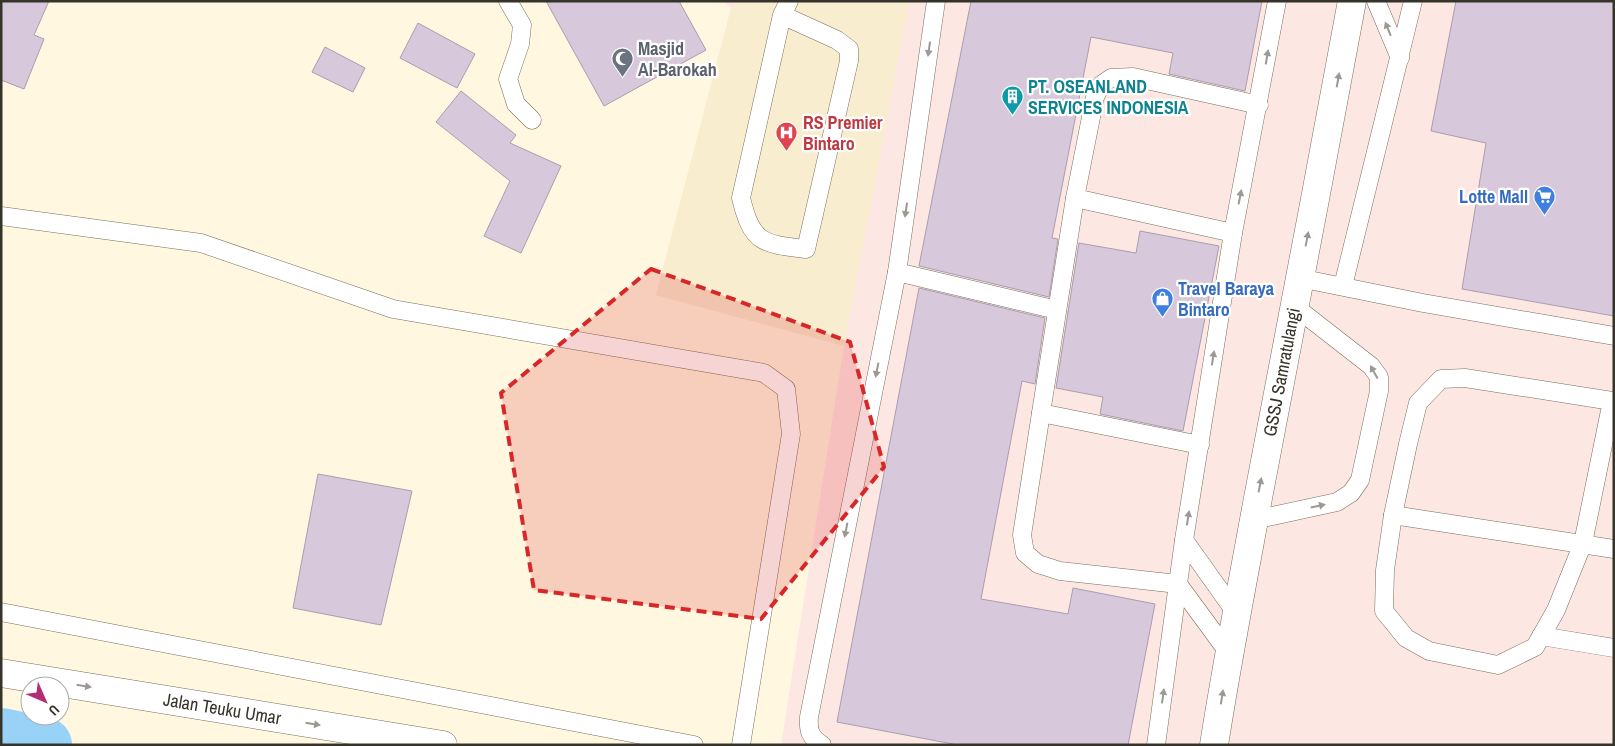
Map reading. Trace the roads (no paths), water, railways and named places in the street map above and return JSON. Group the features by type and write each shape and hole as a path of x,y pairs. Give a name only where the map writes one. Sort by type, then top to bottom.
{"main road":[{"name":"GSSJ Samratulangi","path":"1214,745 1228,652 1299,278 1334,107 1352,1"},
{"name":"Jalan Teuku Umar","path":"1,672 443,745"}],"lane":[{"path":"508,1 522,25 520,44 508,79 516,104 532,120"},
{"path":"822,745 813,739 808,730 809,717 897,272 936,1"},
{"path":"1156,745 1184,540 1233,233 1259,105 1277,1"},
{"path":"1376,1 1400,58"},
{"path":"1343,286 1400,58 1409,5"},
{"path":"785,8 849,49 849,61 806,249 781,246 760,238 751,229 741,198 785,8"},
{"path":"1228,652 1178,584 1060,571 1038,564 1025,553 1022,535 1057,310 1094,97 1101,85 1112,78 1134,77 1259,105"},
{"path":"1076,198 1233,233"},
{"path":"1,216 201,243 393,309 764,373 786,389 791,434 740,745"},
{"path":"897,272 1057,310"},
{"path":"1299,278 1423,303 1614,336"},
{"path":"1254,520 1337,502 1351,492 1360,480 1378,391 1378,377 1371,366 1294,306"},
{"path":"1465,378 1613,401 1583,543 1556,610 1536,647 1498,665 1429,651 1406,638 1384,611 1385,570 1393,514 1418,403 1441,379 1465,378"},
{"path":"1041,413 1200,444"},
{"path":"1393,514 1614,549"},
{"path":"1184,540 1236,613"},
{"path":"1,612 694,745"},
{"path":"1541,636 1614,648"}],"waterway":[{"path":"1,736 44,745"}],"place":[{"name":"Masjid Al-Barokah","path":"622,78"},
{"name":"PT. OSEANLAND SERVICES INDONESIA","path":"1012,116"},
{"name":"RS Premier Bintaro","path":"787,152"},
{"name":"Lotte Mall","path":"1544,216"},
{"name":"Travel Baraya Bintaro","path":"1162,318"}]}
